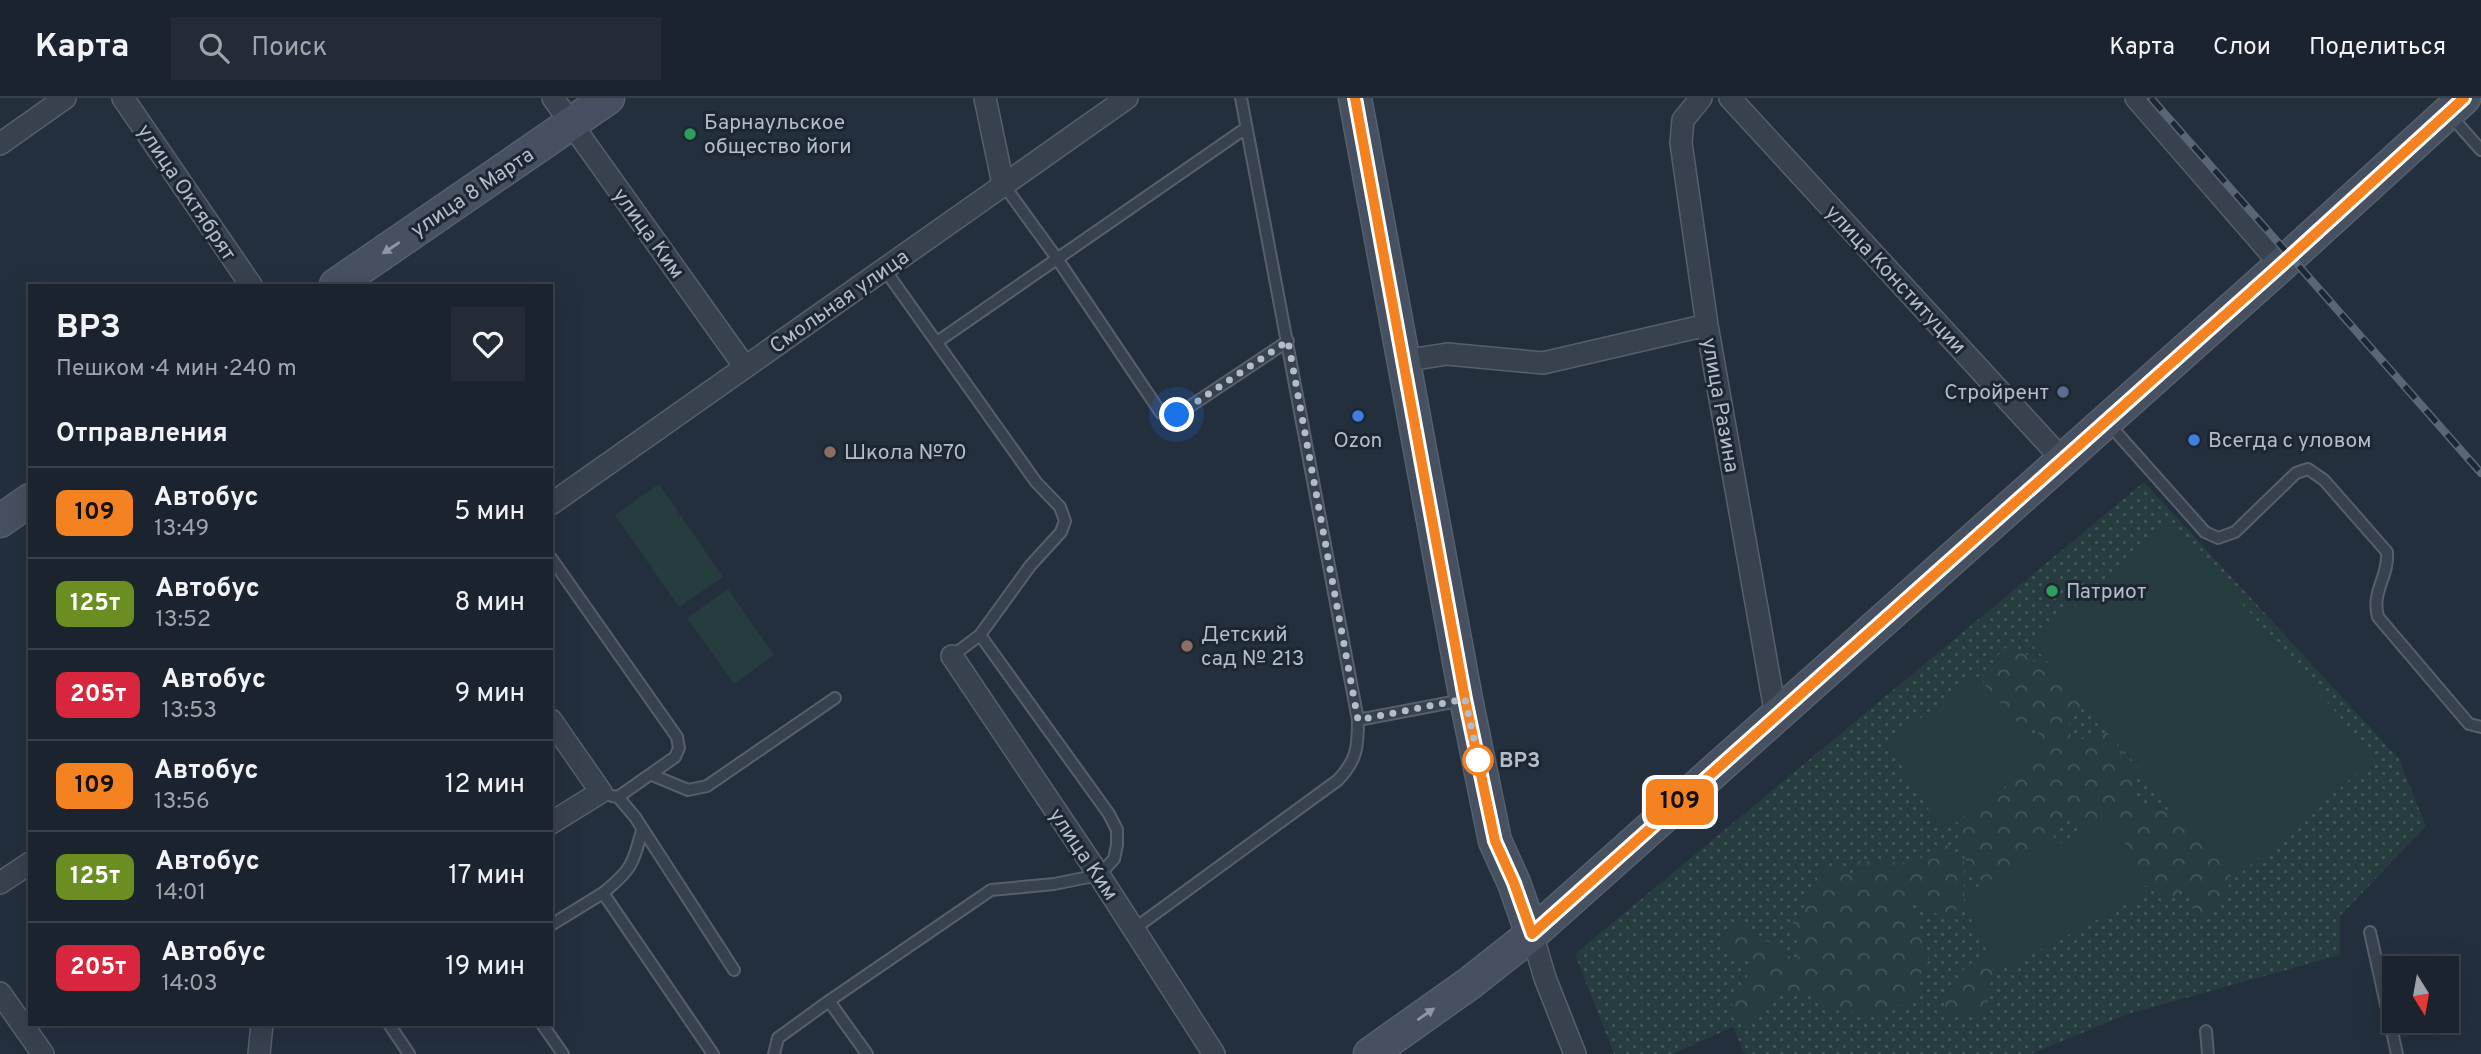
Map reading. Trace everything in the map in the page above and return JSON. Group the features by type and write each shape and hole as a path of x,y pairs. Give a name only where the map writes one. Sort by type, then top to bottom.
{"main road":[{"name":"улица 8 Марта","path":"337,284 608,98"},
{"path":"1355,98 1465,699 1495,841 1514,883 1532,934"},
{"path":"1370,1054 1470,983 1532,934 2456,106"},
{"path":"0,521 28,501"}],"street":[{"path":"0,144 65,98"},
{"name":"улица Октябрят","path":"123,98 250,284"},
{"name":"улица Ким","path":"553,98 745,367"},
{"path":"985,98 1003,184"},
{"name":"Смольная улица","path":"553,503 1127,98"},
{"name":"улица Разина","path":"1701,98 1684,120 1681,143 1707,325 1776,716"},
{"name":"улица Конституции","path":"1730,98 2063,460"},
{"path":"2136,98 2281,265"},
{"path":"1404,361 1447,354 1543,363 1707,325"},
{"name":"улица Ким","path":"952,656 1099,875 1214,1054"},
{"path":"553,723 609,795 553,822"},
{"path":"0,883 28,864"},
{"path":"1532,934 1545,978 1575,1054"},
{"path":"0,993 43,1054"},
{"path":"259,1054 262,1026"}],"lane":[{"path":"1134,929 1338,780 1351,766 1358,746 1358,720 1241,98"},
{"path":"2456,106 2481,150"},
{"path":"937,342 1056,257 1247,128"},
{"path":"1003,184 1056,257 1161,413 1169,417 1177,415 1288,341"},
{"path":"885,270 1036,482 1060,507 1065,521 1061,532 1030,566 981,635 952,656"},
{"path":"2107,420 2205,532 2218,538 2235,532 2296,473 2308,469 2324,480 2387,552 2388,565 2375,604 2378,617 2469,724 2481,727"},
{"path":"553,561 677,737 679,748 675,757 652,775 609,795 635,817 734,970"},
{"path":"774,1054 778,1038 991,890 1054,884 1099,875 1114,859 1117,830 1109,814 981,635"},
{"path":"652,775 688,790 707,786 835,698"},
{"path":"1358,720 1465,699"},
{"path":"553,924 603,893 626,875 634,861 642,830"},
{"path":"603,893 713,1054"},
{"path":"2370,932 2392,1053"},
{"path":"829,1002 867,1054"},
{"path":"393,1026 409,1054"},
{"path":"543,1026 563,1054"},
{"path":"2206,1031 2208,1054"}],"green space":[{"path":"2144,482 2399,759 2426,826 2340,916 2340,955 2128,1014 2031,1054 1745,1054 1733,1027 1672,1054 1614,1054 1575,954"},
{"path":"659,484 723,577 679,607 615,515"},
{"path":"2172,522 2375,758 2234,879 2031,643"},
{"path":"728,589 774,655 734,684 687,618"},
{"path":"2008,646 2022,650 2038,665 2076,680 2087,699 2069,721 2071,738 2087,739 2107,732 2139,772 2131,794 2139,805 2153,805 2177,813 2235,871 2224,897 2205,917 2192,913 2194,897 2182,889 2171,899 2139,882 2116,865 2084,831 2065,817 2045,852 1986,885 1969,869 1958,835 1958,826 2004,789 2039,743 2037,724 2014,730 1982,686 1997,656"},
{"path":"1977,676 2046,755 1943,832 1887,743"},
{"path":"2100,823 2110,823 2116,828 2146,883 2142,896 2009,966 1993,963 1965,907 1969,891"},
{"path":"1945,844 1964,859 1964,900 1947,921 1916,900 1909,909 1924,935 1929,960 1920,975 1915,996 1885,1016 1839,1011 1798,990 1774,998 1756,1017 1742,1024 1730,1016 1735,995 1755,965 1733,954 1722,942 1730,927 1745,926 1792,958 1804,955 1790,927 1805,907 1816,878 1827,866 1851,875 1859,861 1913,863"},
{"path":"1986,960 1993,967 1988,999 1982,1016 1967,1013 1944,1014 1944,1002 1955,988 1963,970 1974,961"}],"railway":[{"path":"2151,98 2481,473"}],"bus line":[{"name":"109","path":"1355,98 1465,699 1495,841 1514,883 1532,934 2035,486 2464,98"}],"place":[{"name":"Барнаульское общество йоги","path":"690,134"},
{"name":"Стройрент","path":"2063,392"},
{"name":"Ozon","path":"1358,416"},
{"name":"Всегда с уловом","path":"2194,440"},
{"name":"Школа №70","path":"830,452"},
{"name":"Патриот","path":"2052,591"},
{"name":"Детский сад № 213","path":"1187,646"},
{"name":"ВРЗ","path":"1478,760"}],"route":[{"path":"1177,415 1288,341 1358,720 1465,699 1479,762 1478,760"}]}
